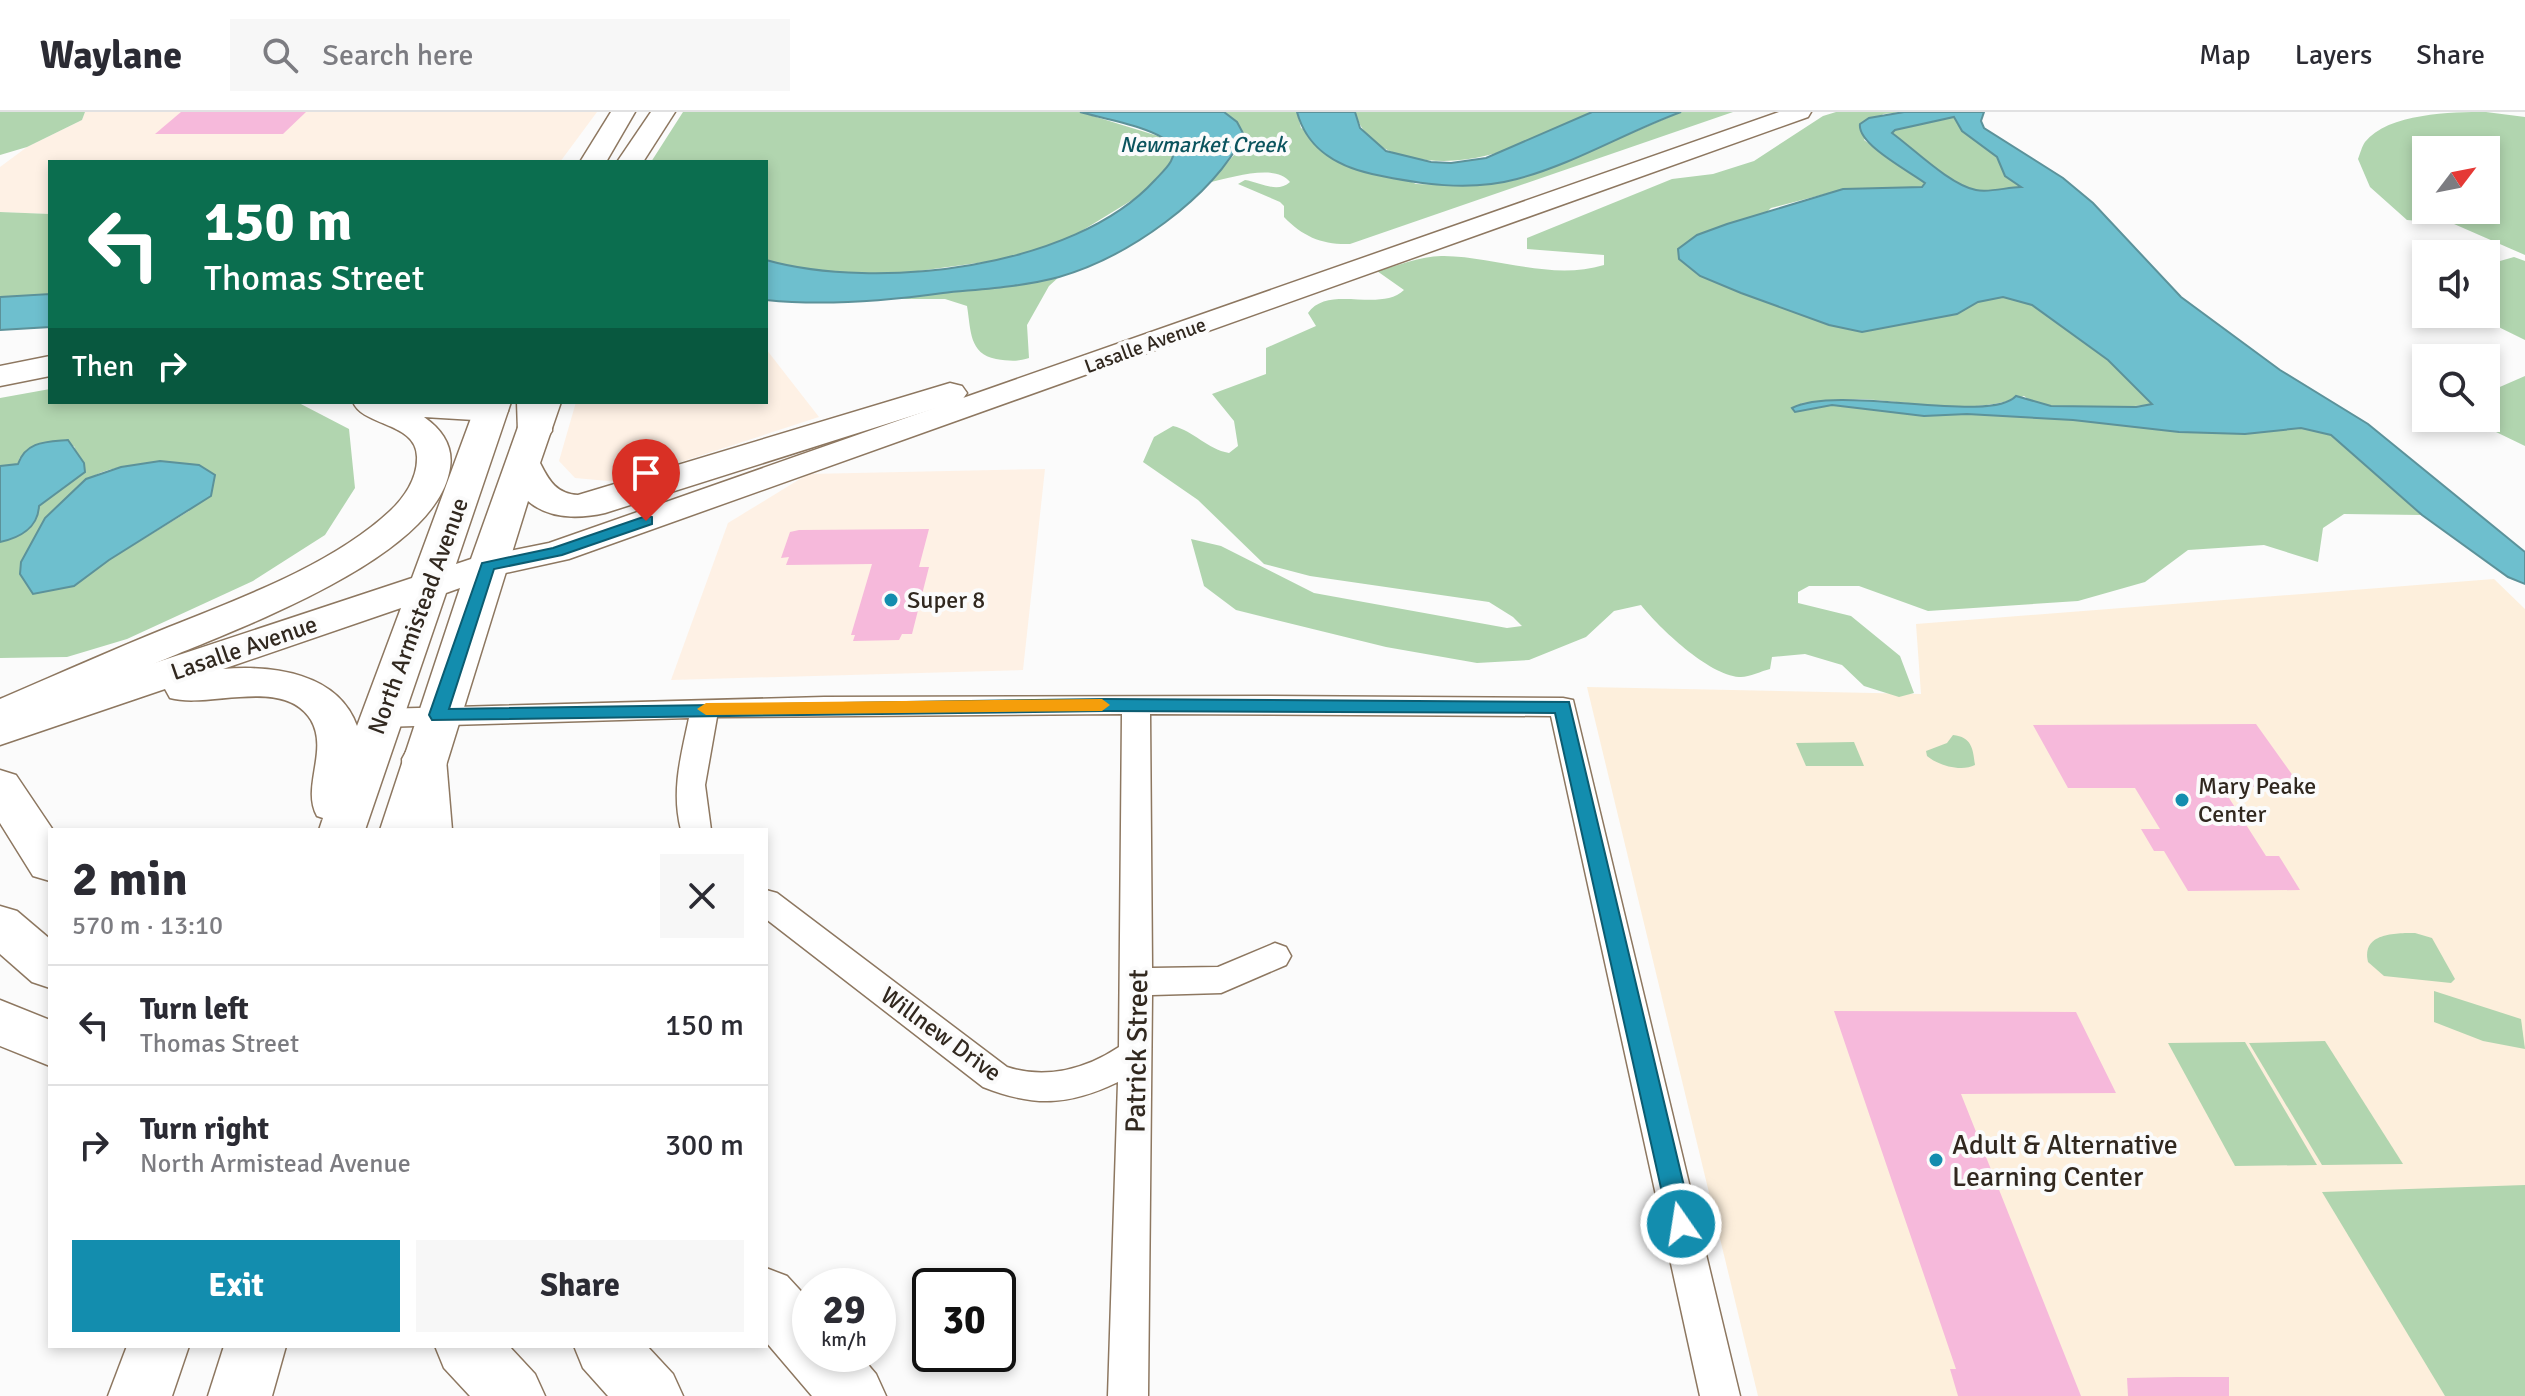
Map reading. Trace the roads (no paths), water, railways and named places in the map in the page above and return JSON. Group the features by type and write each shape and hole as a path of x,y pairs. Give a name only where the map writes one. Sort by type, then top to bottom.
{"main road":[{"path":"594,160 623,112"},
{"path":"631,160 663,112"},
{"name":"Lasalle Avenue","path":"487,566 544,533 1753,112"},
{"name":"Lasalle Avenue","path":"0,730 487,566 557,552 1800,112"},
{"path":"0,352 48,348"},
{"path":"0,376 48,366"},
{"path":"534,425 536,492 567,506 592,505 950,393"},
{"path":"0,716 307,581 359,553 401,522 426,493 435,459 431,444 421,430 372,404"},
{"path":"418,404 492,407"},
{"name":"North Armistead Avenue","path":"343,828 432,584 492,407"},
{"name":"North Armistead Avenue","path":"404,828 534,425"},
{"path":"83,703 239,681 263,681 299,691 316,700 337,729 340,748 330,828"},
{"path":"424,759 429,828"},
{"path":"0,786 48,860"},
{"path":"0,823 48,861"},
{"path":"0,925 48,966"},
{"path":"0,1022 48,1043"},
{"path":"768,1299 792,1326"},
{"path":"140,1396 157,1348"},
{"path":"240,1396 254,1348"},
{"path":"468,1348 513,1396"},
{"path":"607,1348 651,1396"},
{"path":"833,1372 854,1396"}],"street":[{"path":"381,718 705,709 1136,705 1563,707 1720,1396"},
{"name":"Patrick Street","path":"1128,1396 1137,982 1136,705"},
{"path":"695,828 689,803 690,788 705,709"},
{"name":"Willnew Drive","path":"768,904 995,1077 1008,1083 1042,1089 1063,1086 1104,1074 1136,1054"},
{"path":"1137,982 1221,980 1275,956"}],"water":[{"name":"Newmarket Creek","path":"1080,112 1224,112 1237,122 1244,135 1229,159 1189,203 1139,240 1085,268 1059,277 1016,285 877,300 832,303 768,300 768,260 811,269 862,273 916,272 971,265 1025,253 1076,234 1120,210 1155,180 1172,160 1173,150 1164,139 1128,124"},
{"name":"Newmarket Creek","path":"1297,112 1355,112 1360,128 1386,151 1431,162 1451,163 1486,158 1592,112 1681,112 1538,173 1499,183 1462,186 1408,181 1346,166 1316,146"},
{"path":"1904,112 1984,112 1981,121 1984,128 2063,178 2093,203 2181,297 2280,370 2368,424 2525,552 2525,584 2508,577 2422,515 2331,435 2301,428 2245,434 2179,432 2073,420 1967,414 1924,416 1832,405 1795,412 1792,408 1814,402 1877,401 1976,407 2001,404 2016,396 2051,406 2136,407 2152,404 2108,360 2032,305 2003,297 1978,302 1957,314 1862,332 1829,325 1741,293 1700,276 1679,259 1678,249 1697,235 1843,189 1922,187 1925,183 1867,140 1860,124 1869,118","holes":["1954,117 1962,131 1997,157 2005,176 2021,187 1987,191 1966,187 1944,174 1892,133"]},
{"path":"48,294 48,327 0,330 0,297"},
{"path":"68,440 84,463 85,472 39,506 35,520 26,531 0,542 0,466 18,464 26,451 38,444"},
{"path":"160,461 199,465 215,475 211,496 109,560 74,586 33,594 20,574 21,562 45,518 86,479 121,467"}],"place":[{"name":"Super 8","path":"891,600"},
{"name":"Mary Peake Center","path":"2182,800"},
{"name":"Adult & Alternative Learning Center","path":"1936,1160"}]}
